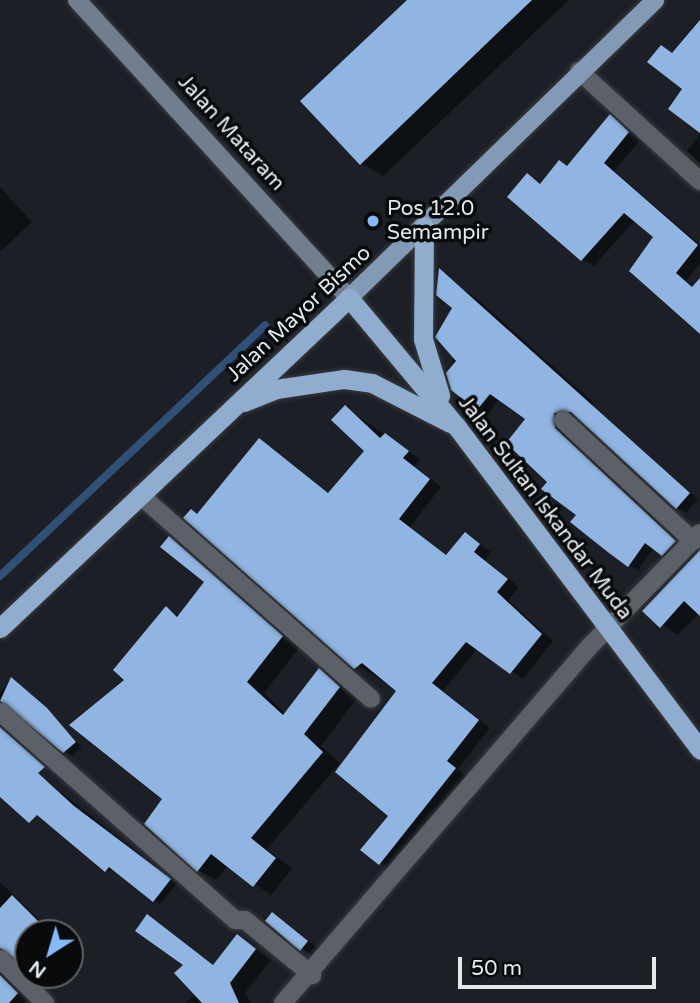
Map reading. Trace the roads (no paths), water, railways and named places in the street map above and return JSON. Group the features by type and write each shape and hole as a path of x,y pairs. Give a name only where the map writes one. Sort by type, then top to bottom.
{"highway":[{"path":"424,227 423,339 432,378 457,427"},
{"name":"Jalan Mayor Bismo","path":"0,628 349,298"},
{"name":"Jalan Sultan Iskandar Muda","path":"349,298 457,427 700,750"},
{"path":"234,405 276,389 344,379 372,383 457,427"}],"main road":[{"name":"Jalan Mataram","path":"77,0 349,298"},
{"name":"Jalan Mayor Bismo","path":"349,298 424,227 579,71 655,0"}],"street":[{"path":"579,71 700,181"},
{"path":"283,1003 312,975 608,629 696,537 563,420"},
{"path":"140,495 371,699"},
{"path":"0,712 235,920 245,920 312,975"},
{"path":"0,959 44,1003"}],"waterway":[{"path":"0,576 265,325"}],"place":[{"name":"Pos 12.0 Semampir","path":"373,221"}]}
